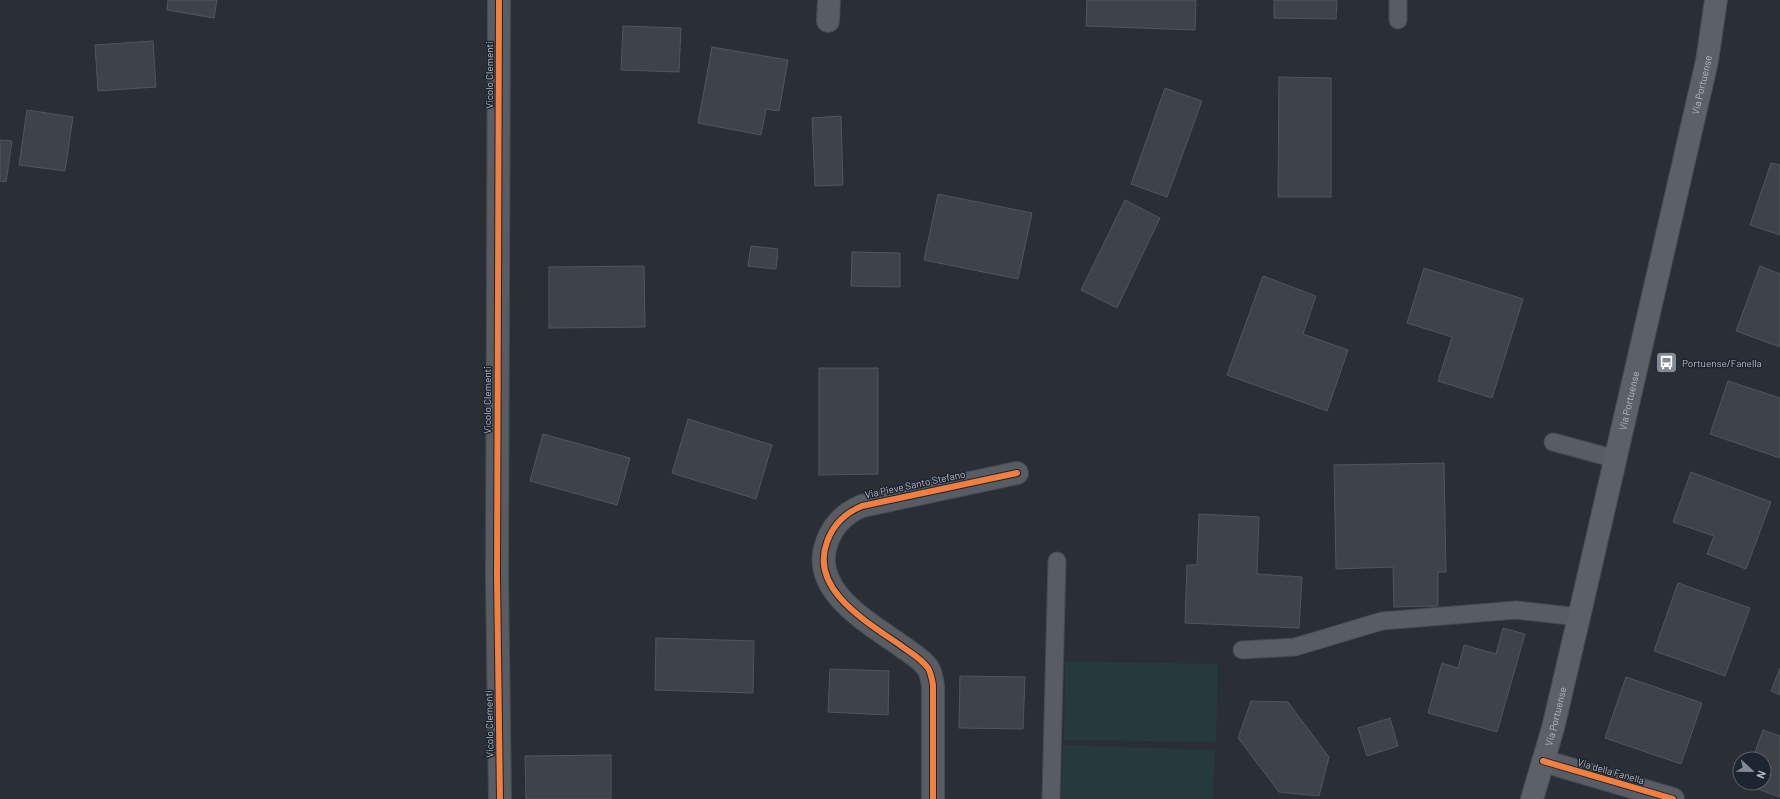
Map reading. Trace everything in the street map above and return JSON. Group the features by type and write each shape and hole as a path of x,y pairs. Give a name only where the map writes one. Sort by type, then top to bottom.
{"main road":[{"name":"Via Portuense","path":"1532,799 1544,761 1616,459 1707,61 1716,0"}],"street":[{"name":"Vicolo Clementi","path":"499,0 497,576 500,799"},
{"name":"Via Pieve Santo Stefano","path":"932,799 933,685 929,669 917,657 871,625 846,604 829,584 823,562 826,544 830,532 844,516 862,506 1017,473"},
{"name":"Via della Fanella","path":"1544,761 1673,799"}],"lane":[{"path":"1398,0 1398,20"},
{"path":"1553,442 1616,459"},
{"path":"1050,799 1057,561"},
{"path":"1242,650 1295,647 1327,639 1382,621 1516,610 1579,617"}],"shaded area":[{"path":"1065,661 1218,664 1216,742 1064,740"},
{"path":"1063,745 1215,750 1213,799 1061,799"}],"building":[{"path":"168,0 217,0 214,18 167,10"},
{"path":"1087,0 1196,0 1195,30 1086,26"},
{"path":"1274,0 1337,0 1336,19 1274,18"},
{"path":"623,26 681,28 679,72 621,70"},
{"path":"153,41 156,87 98,91 95,45"},
{"path":"712,47 788,60 779,111 766,109 761,135 698,123"},
{"path":"1279,77 1331,78 1331,197 1278,197"},
{"path":"1165,88 1202,101 1167,197 1131,184"},
{"path":"27,110 73,117 65,171 19,165"},
{"path":"841,116 843,185 815,186 812,118"},
{"path":"0,140 12,141 6,182 0,181"},
{"path":"1771,163 1780,165 1780,235 1750,225"},
{"path":"938,194 1032,213 1018,279 924,260"},
{"path":"1125,200 1160,218 1117,308 1081,290"},
{"path":"751,246 778,249 776,269 748,266"},
{"path":"852,252 900,253 900,287 851,286"},
{"path":"644,266 645,327 549,328 549,267"},
{"path":"1760,266 1780,274 1780,347 1736,331"},
{"path":"1424,268 1523,299 1492,398 1438,381 1452,337 1407,323"},
{"path":"1263,276 1316,296 1303,334 1348,350 1327,411 1227,375"},
{"path":"819,368 878,368 878,474 819,475"},
{"path":"1728,381 1780,398 1780,458 1710,434"},
{"path":"688,419 772,445 756,499 672,473"},
{"path":"543,434 630,458 617,505 530,481"},
{"path":"1444,463 1446,572 1438,572 1438,606 1394,607 1393,567 1336,569 1334,465"},
{"path":"1691,472 1771,502 1746,569 1707,554 1714,536 1673,522"},
{"path":"1199,514 1259,517 1257,574 1302,577 1299,628 1185,623 1187,565 1197,565"},
{"path":"1678,583 1750,608 1725,676 1654,651"},
{"path":"1503,628 1525,634 1497,732 1428,713 1442,663 1458,668 1464,645 1496,654"},
{"path":"656,638 754,641 753,693 655,690"},
{"path":"1780,668 1780,695 1771,691"},
{"path":"830,669 889,671 888,715 828,712"},
{"path":"960,676 1025,677 1023,729 959,728"},
{"path":"1626,677 1702,703 1681,764 1605,738"},
{"path":"1251,701 1288,702 1329,757 1319,796 1279,792 1238,738"},
{"path":"1390,718 1398,746 1367,756 1358,728"},
{"path":"1763,730 1780,736 1780,797 1763,791 1772,791 1772,751 1755,751"},
{"path":"611,755 611,799 526,799 525,756"}],"cycle path":[{"path":"499,0 497,576 500,799"},
{"path":"933,799 933,685 930,672 925,664 918,658 858,615 833,589 826,575 824,559 827,542 840,520 850,512 862,506 1017,473"},
{"path":"1543,761 1673,799"}],"place":[{"name":"Portuense/Fanella","path":"1666,363"}]}
